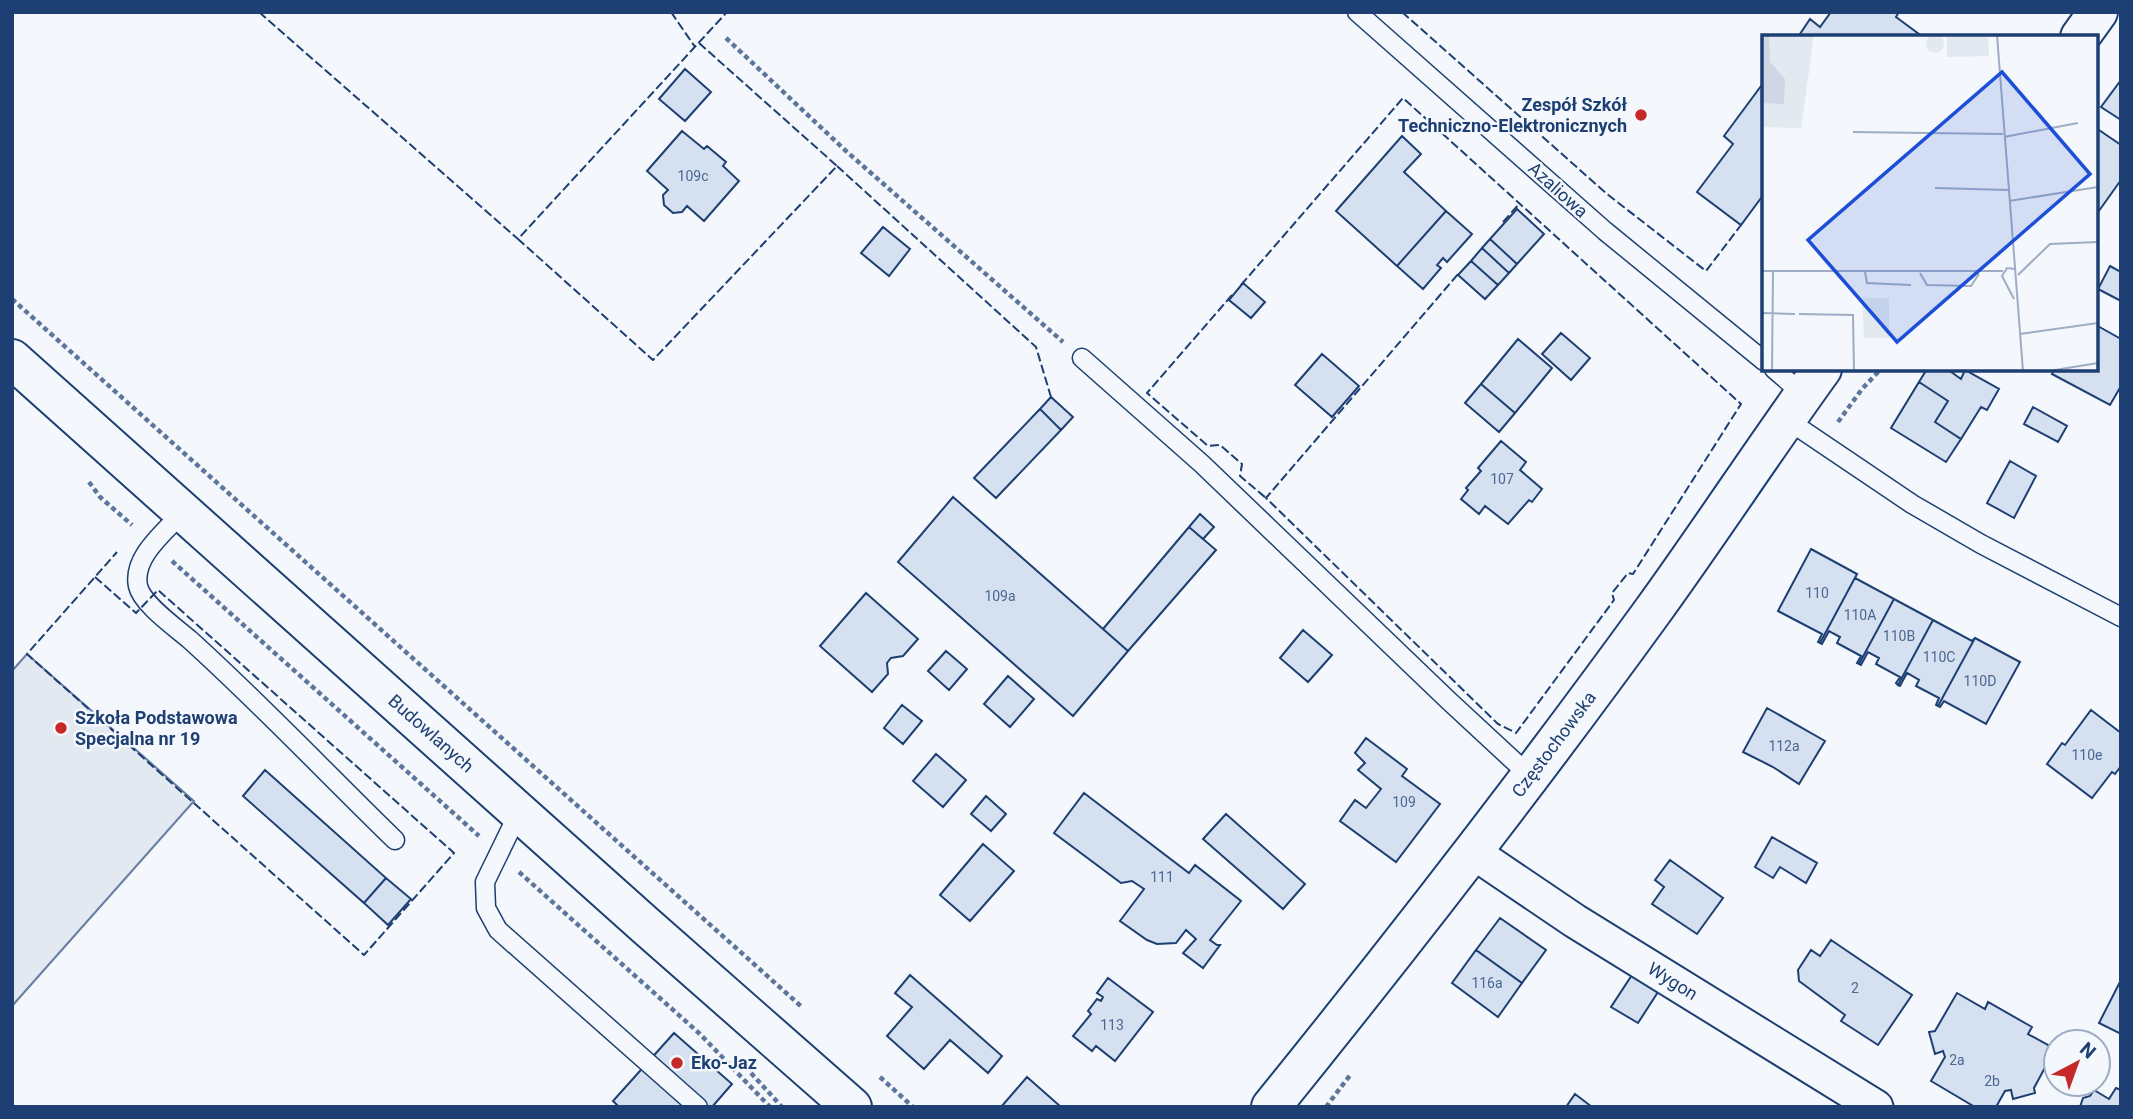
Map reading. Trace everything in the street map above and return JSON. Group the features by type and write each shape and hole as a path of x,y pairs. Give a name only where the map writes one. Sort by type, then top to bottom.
{"street":[{"path":"2081,35 2098,12"},
{"name":"Budowlanych","path":"12,359 852,1107"},
{"name":"Częstochowska","path":"1271,1107 1411,934 1530,776 1678,576 1804,394"},
{"name":"Wygon","path":"1472,852 1575,921 1876,1107"}],"lane":[{"name":"Azaliowa","path":"1357,12 1605,232 1762,359"},
{"path":"1082,358 1202,464 1530,776"},
{"path":"1776,371 1804,394 1912,504 2121,617"},
{"path":"183,512 141,559 137,572 138,588 147,601 395,840"},
{"path":"519,812 485,882 486,908 498,930 698,1107"}],"path":[{"path":"726,38 846,151 1082,358"},
{"path":"12,299 806,1012"},
{"path":"189,576 700,1034 770,1107"}],"shaded area":[{"name":"Szkoła Podstawowa Specjalna nr 19","path":"27,654 194,801 12,1006 12,671"}],"building":[{"path":"1831,12 1899,12 1896,17 1920,35 1799,35 1810,19 1820,27"},
{"path":"685,69 711,92 685,121 659,99"},
{"path":"2121,80 2121,120 2101,107"},
{"path":"1762,85 1762,197 1741,225 1697,192 1733,144 1724,136"},
{"path":"2098,129 2121,145 2121,180 2098,212"},
{"path":"682,131 704,149 707,146 726,162 723,166 739,181 704,221 687,206 682,212 673,213 664,205 663,195 668,190 647,171"},
{"path":"1402,136 1421,154 1404,172 1446,211 1397,266 1336,211"},
{"path":"1517,209 1544,234 1517,264 1490,239"},
{"path":"1446,211 1472,234 1447,262 1443,258 1437,265 1441,268 1423,289 1397,266"},
{"path":"883,227 910,249 889,276 861,253"},
{"path":"1490,239 1517,264 1509,273 1482,248"},
{"path":"1482,248 1509,273 1498,285 1471,261"},
{"path":"1471,261 1498,285 1485,299 1458,275"},
{"path":"2110,266 2121,272 2121,301 2098,289"},
{"path":"1243,283 1265,302 1251,318 1229,300"},
{"path":"2098,326 2121,339 2121,386 2110,405 2052,374 2054,371 2098,371"},
{"path":"1561,333 1590,358 1571,380 1542,354"},
{"path":"1518,339 1552,368 1515,413 1481,384"},
{"path":"1322,354 1359,386 1332,417 1295,385"},
{"path":"1926,371 1950,371 1961,379 1967,371 1999,389 1987,410 1981,407 1961,439 1935,422 1948,401 1919,382"},
{"path":"1919,382 1948,401 1935,422 1961,439 1946,462 1891,428"},
{"path":"1481,384 1515,413 1499,432 1465,403"},
{"path":"1051,397 1073,417 1061,430 1040,409"},
{"path":"2033,407 2067,426 2058,442 2024,424"},
{"path":"1040,409 1061,430 996,498 974,478"},
{"path":"1501,441 1526,462 1520,470 1542,489 1508,524 1485,506 1479,514 1461,499 1468,490 1466,488 1481,471 1478,468"},
{"path":"2010,461 2036,476 2014,518 1987,503"},
{"path":"953,497 1128,651 1073,716 898,562"},
{"path":"1200,514 1214,527 1203,539 1189,527"},
{"path":"1189,527 1216,550 1128,651 1103,629"},
{"path":"1811,549 1857,574 1820,643 1818,642 1822,634 1778,611"},
{"path":"1857,574 1855,578 1894,599 1859,664 1857,663 1861,656 1837,643 1840,637 1829,631 1822,644 1820,643"},
{"path":"866,593 918,639 903,656 891,658 887,663 888,674 872,692 820,646"},
{"path":"1894,599 1933,620 1898,685 1896,683 1900,677 1876,664 1879,658 1868,652 1861,665 1859,664"},
{"path":"1933,620 1972,641 1975,638 1938,706 1936,705 1939,698 1916,686 1919,680 1907,673 1900,686 1898,685"},
{"path":"1303,630 1332,655 1308,682 1280,658"},
{"path":"1975,638 2020,662 1986,724 1944,701 1938,706"},
{"path":"946,651 967,669 949,690 928,671"},
{"path":"1008,676 1034,699 1010,727 984,704"},
{"path":"902,705 922,721 903,744 884,728"},
{"path":"1767,708 1825,741 1799,784 1743,752"},
{"path":"2091,710 2121,733 2121,766 2115,774 2112,772 2092,798 2047,764"},
{"path":"1366,738 1407,769 1402,776 1440,804 1396,862 1340,821 1355,800 1366,808 1381,789 1358,770 1365,763 1355,753"},
{"path":"936,754 966,780 943,807 913,781"},
{"path":"265,770 386,878 364,903 243,796"},
{"path":"1084,793 1189,873 1195,865 1241,901 1210,940 1220,945 1203,968 1183,953 1196,939 1186,930 1176,943 1157,944 1120,921 1144,889 1132,881 1121,883 1054,833"},
{"path":"986,796 1006,814 991,831 971,814"},
{"path":"1226,814 1305,884 1283,909 1203,839"},
{"path":"1772,837 1817,863 1806,883 1780,867 1773,878 1755,867"},
{"path":"983,844 1014,871 970,921 940,895"},
{"path":"1670,860 1723,898 1697,934 1652,904 1664,887 1655,880"},
{"path":"386,878 411,899 388,925 364,903"},
{"path":"1500,918 1546,950 1522,983 1476,950"},
{"path":"1831,940 1912,995 1878,1045 1841,1021 1845,1015 1799,981 1798,970 1811,950 1820,956"},
{"path":"1476,950 1522,983 1498,1017 1452,983"},
{"path":"910,975 1002,1056 988,1073 950,1040 924,1069 887,1036 912,1007 895,993"},
{"path":"1632,975 1658,992 1638,1023 1611,1007"},
{"path":"1108,978 1153,1012 1115,1061 1096,1046 1092,1051 1073,1036 1091,1014 1088,1011 1097,999 1101,1001 1103,997 1097,993"},
{"path":"2121,980 2121,1034 2099,1023"},
{"path":"1957,993 1985,1009 1988,1002 2032,1027 2028,1034 2042,1042 2042,1073 2034,1088 2035,1093 2013,1099 2011,1090 2005,1091 1996,1107 1975,1107 1931,1081 1945,1057 1943,1051 1935,1054 1929,1032 1935,1031"},
{"name":"Eko-Jaz","path":"674,1033 732,1084 712,1107 619,1107 613,1101"},
{"path":"1027,1077 1061,1107 1001,1107"},
{"path":"2116,1088 2121,1090 2121,1107 2080,1107 2083,1098 2109,1099"},
{"path":"1575,1094 1592,1107 1566,1107"}],"fence":[{"path":"259,12 518,239"},
{"path":"671,12 695,47"},
{"path":"699,43 837,166 653,360 518,239 727,12"},
{"path":"1402,12 1607,194 1706,271 1741,225"},
{"path":"1241,285 1403,98 1741,404 1633,574 1628,573 1612,593 1614,600 1516,733 1498,724 1266,498 1459,273"},
{"path":"837,166 1036,347 1051,397"},
{"path":"1503,222 1520,203"},
{"path":"1232,295 1147,393 1208,446 1220,445 1242,464 1240,476 1266,498"},
{"path":"95,577 136,613 158,590 454,853 364,955 27,654 117,552"}],"place":[{"name":"Zespół Szkół Techniczno-Elektronicznych","path":"1641,115"},
{"name":"Szkoła Podstawowa Specjalna nr 19","path":"61,728"},
{"name":"Eko-Jaz","path":"677,1063"}]}
